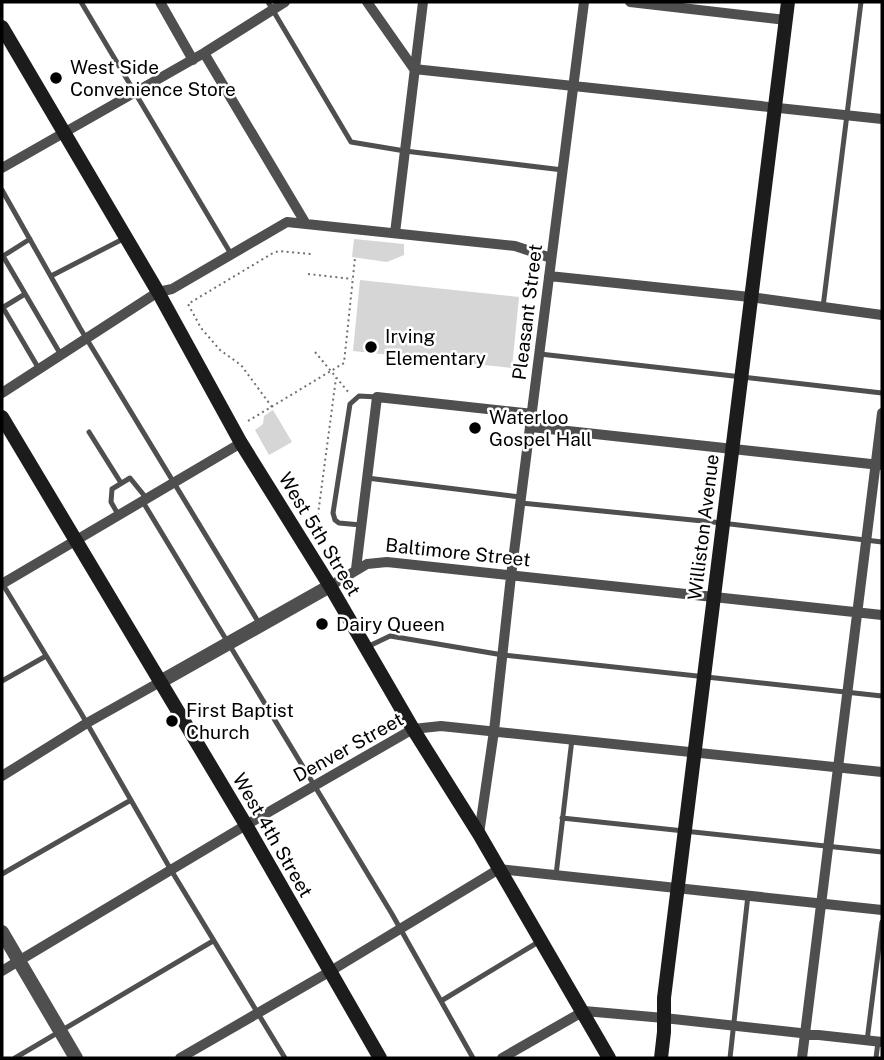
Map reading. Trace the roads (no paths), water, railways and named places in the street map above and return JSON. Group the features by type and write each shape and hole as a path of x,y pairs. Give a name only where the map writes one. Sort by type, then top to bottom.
{"main road":[{"name":"Williston Avenue","path":"661,1058 664,998 789,2"},
{"name":"West 5th Street","path":"2,27 159,292 242,443 479,834 609,1058"},
{"name":"West 4th Street","path":"2,416 246,825 380,1058"}],"street":[{"path":"160,2 193,60"},
{"path":"2,168 193,60 270,5 285,2"},
{"path":"367,2 414,69 882,119"},
{"path":"395,233 424,2"},
{"name":"Pleasant Street","path":"479,834 584,2"},
{"path":"631,2 786,20"},
{"path":"204,53 306,224"},
{"path":"2,393 159,292 172,289 287,222 515,246 551,258"},
{"path":"549,276 750,297 882,315"},
{"path":"356,569 377,397 533,414"},
{"path":"802,1058 867,541 879,465 882,413"},
{"path":"531,427 879,465"},
{"path":"2,584 242,443"},
{"name":"Baltimore Street","path":"2,776 87,723 367,564 387,562 882,615"},
{"name":"Denver Street","path":"2,971 413,729 441,726 882,772"},
{"path":"180,1058 499,869 882,910"},
{"path":"2,932 76,1058"},
{"path":"502,1058 583,1011 876,1042"}],"lane":[{"path":"80,2 231,254"},
{"path":"823,307 861,2"},
{"path":"270,5 351,142 563,170"},
{"path":"2,190 86,339 261,626"},
{"path":"51,276 126,237"},
{"path":"30,239 2,255 61,355"},
{"path":"25,294 2,307 39,369"},
{"path":"540,354 882,393"},
{"path":"362,525 339,523 333,513 350,404 364,396 377,397"},
{"path":"89,432 121,483"},
{"path":"119,516 111,502 112,489 130,478 315,785 473,1058"},
{"path":"367,478 522,500 882,542"},
{"path":"2,584 285,1058"},
{"path":"366,648 390,636 503,655 882,696"},
{"path":"2,681 46,656"},
{"path":"556,875 572,739"},
{"path":"2,874 131,800"},
{"path":"562,818 882,852"},
{"path":"730,1058 748,895"},
{"path":"876,1058 882,922"},
{"path":"441,1001 541,940"},
{"path":"15,1058 214,941"}],"place":[{"name":"West Side Convenience Store","path":"56,78"},
{"name":"Irving Elementary","path":"371,347"},
{"name":"Waterloo Gospel Hall","path":"475,428"},
{"name":"Dairy Queen","path":"322,624"},
{"name":"First Baptist Church","path":"172,721"}]}
